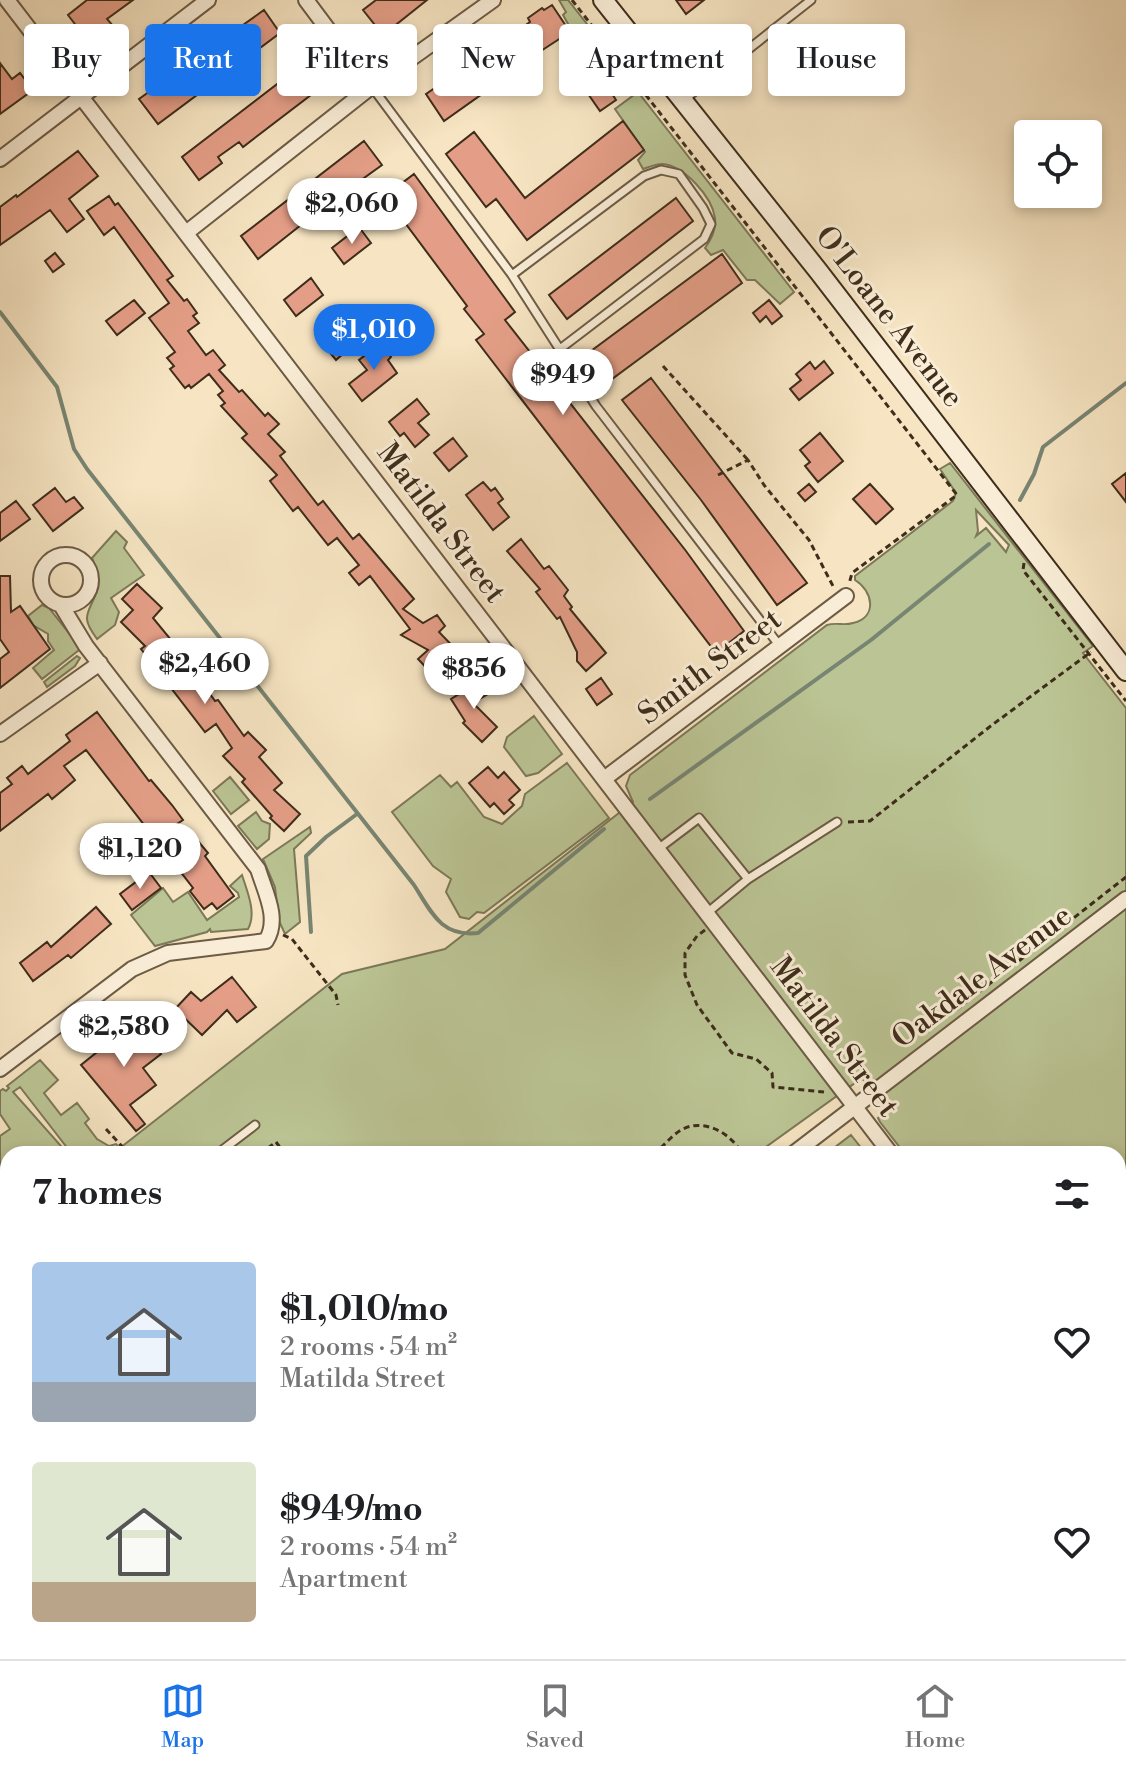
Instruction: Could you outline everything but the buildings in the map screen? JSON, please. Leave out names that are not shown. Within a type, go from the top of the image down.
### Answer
[{"type":"main road","name":"O'Loane Avenue","points":[[603,0],[1028,543],[1097,648],[1126,671]]},
{"type":"street","name":"Matilda Street","points":[[7,0],[26,24]]},
{"type":"street","points":[[129,60],[208,0]]},
{"type":"street","points":[[306,0],[324,24]]},
{"type":"street","points":[[417,54],[493,0]]},
{"type":"street","name":"Matilda Street","points":[[81,96],[885,1146]]},
{"type":"street","points":[[0,159],[81,96]]},
{"type":"street","points":[[186,233],[360,96]]},
{"type":"street","name":"Smith Street","points":[[604,779],[846,596]]},
{"type":"street","points":[[0,1069],[132,969],[168,953],[266,941],[272,931],[271,908],[258,869],[100,663],[61,605]]},
{"type":"street","points":[[0,734],[100,663]]},
{"type":"street","name":"Oakdale Avenue","points":[[803,1146],[1126,899]]},
{"type":"street","points":[[0,1447],[0,1462]]},
{"type":"lane","points":[[683,101],[811,0]]},
{"type":"lane","points":[[378,96],[512,275],[596,406],[780,647]]},
{"type":"lane","points":[[512,275],[644,176],[661,170],[679,174],[703,208],[711,224],[704,239],[560,349]]},
{"type":"lane","points":[[658,849],[699,818],[748,879]]},
{"type":"lane","points":[[710,918],[748,879],[837,822]]},
{"type":"lane","points":[[227,1146],[255,1125]]},
{"type":"path","points":[[572,0],[957,495],[852,573],[846,596],[833,587],[809,540],[764,485],[748,460],[663,366]]},
{"type":"path","points":[[718,475],[748,460]]},
{"type":"path","points":[[1028,543],[1023,570],[1097,648],[1126,701]]},
{"type":"path","points":[[837,822],[870,821],[1097,648]]},
{"type":"path","points":[[710,918],[685,953],[685,975],[697,1005],[732,1053],[756,1059],[772,1073],[773,1087],[822,1093],[838,1084]]},
{"type":"path","points":[[272,931],[292,939],[336,995],[338,1005]]},
{"type":"path","points":[[662,1146],[679,1131],[694,1126],[723,1132],[737,1146]]},
{"type":"path","points":[[106,1129],[122,1146]]},
{"type":"green space","points":[[559,0],[568,0],[587,24],[568,24],[563,15],[566,12]]},
{"type":"green space","points":[[633,96],[641,96],[794,292],[780,304],[755,280],[747,280],[723,250],[711,255],[705,248],[715,226],[709,201],[696,184],[679,170],[660,164],[643,169],[638,160],[645,152],[615,109]]},
{"type":"green space","points":[[950,463],[1093,646],[1083,653],[1126,708],[1126,1146],[899,1146],[878,1118],[886,1111],[862,1078],[767,1146],[123,1146],[342,974],[445,949],[633,802],[626,786],[630,775],[827,625],[861,620],[870,603],[855,576],[953,501],[956,493],[940,469]],"holes":[[[976,510],[1009,545],[1006,552],[986,528],[976,536]]]},
{"type":"green space","points":[[116,531],[127,542],[124,548],[144,575],[111,598],[119,612],[115,625],[97,639],[87,619],[98,583],[92,558]]},
{"type":"green space","points":[[42,605],[49,608],[79,650],[42,679],[33,668],[54,650],[48,641],[48,634],[33,625],[28,616]]},
{"type":"green space","points":[[77,656],[80,658],[75,666],[47,687],[44,682]]},
{"type":"green space","points":[[534,716],[562,754],[538,773],[526,776],[504,747],[507,737]]},
{"type":"green space","points":[[567,763],[609,818],[484,913],[477,912],[469,919],[460,917],[446,892],[451,879],[433,866],[392,812],[440,775],[451,787],[457,782],[484,817],[502,824],[522,806],[525,794]]},
{"type":"green space","points":[[230,777],[249,800],[231,814],[213,791]]},
{"type":"green space","points":[[256,812],[262,821],[270,824],[269,839],[257,849],[238,826]]},
{"type":"green space","points":[[310,827],[311,833],[294,849],[300,922],[285,934],[279,921],[275,887],[263,859]]},
{"type":"green space","points":[[242,875],[252,916],[248,929],[211,932],[210,929],[155,946],[131,915],[163,888],[173,902],[188,892],[207,920],[239,897],[230,886]]},
{"type":"green space","points":[[40,1060],[58,1080],[44,1093],[61,1115],[77,1103],[89,1119],[85,1123],[97,1139],[109,1146],[66,1146],[20,1087],[13,1092],[61,1146],[0,1146],[0,1136],[10,1129],[0,1114],[0,1091],[6,1091],[7,1086]]},
{"type":"green space","points":[[851,1135],[860,1146],[837,1146]]},
{"type":"waterway","points":[[0,312],[57,387],[74,449],[87,469],[446,927],[478,933],[604,829]]},
{"type":"waterway","points":[[1020,500],[1034,474],[1043,447],[1126,383]]},
{"type":"waterway","points":[[650,799],[871,640],[989,544]]},
{"type":"waterway","points":[[311,932],[306,856],[357,814]]}]
